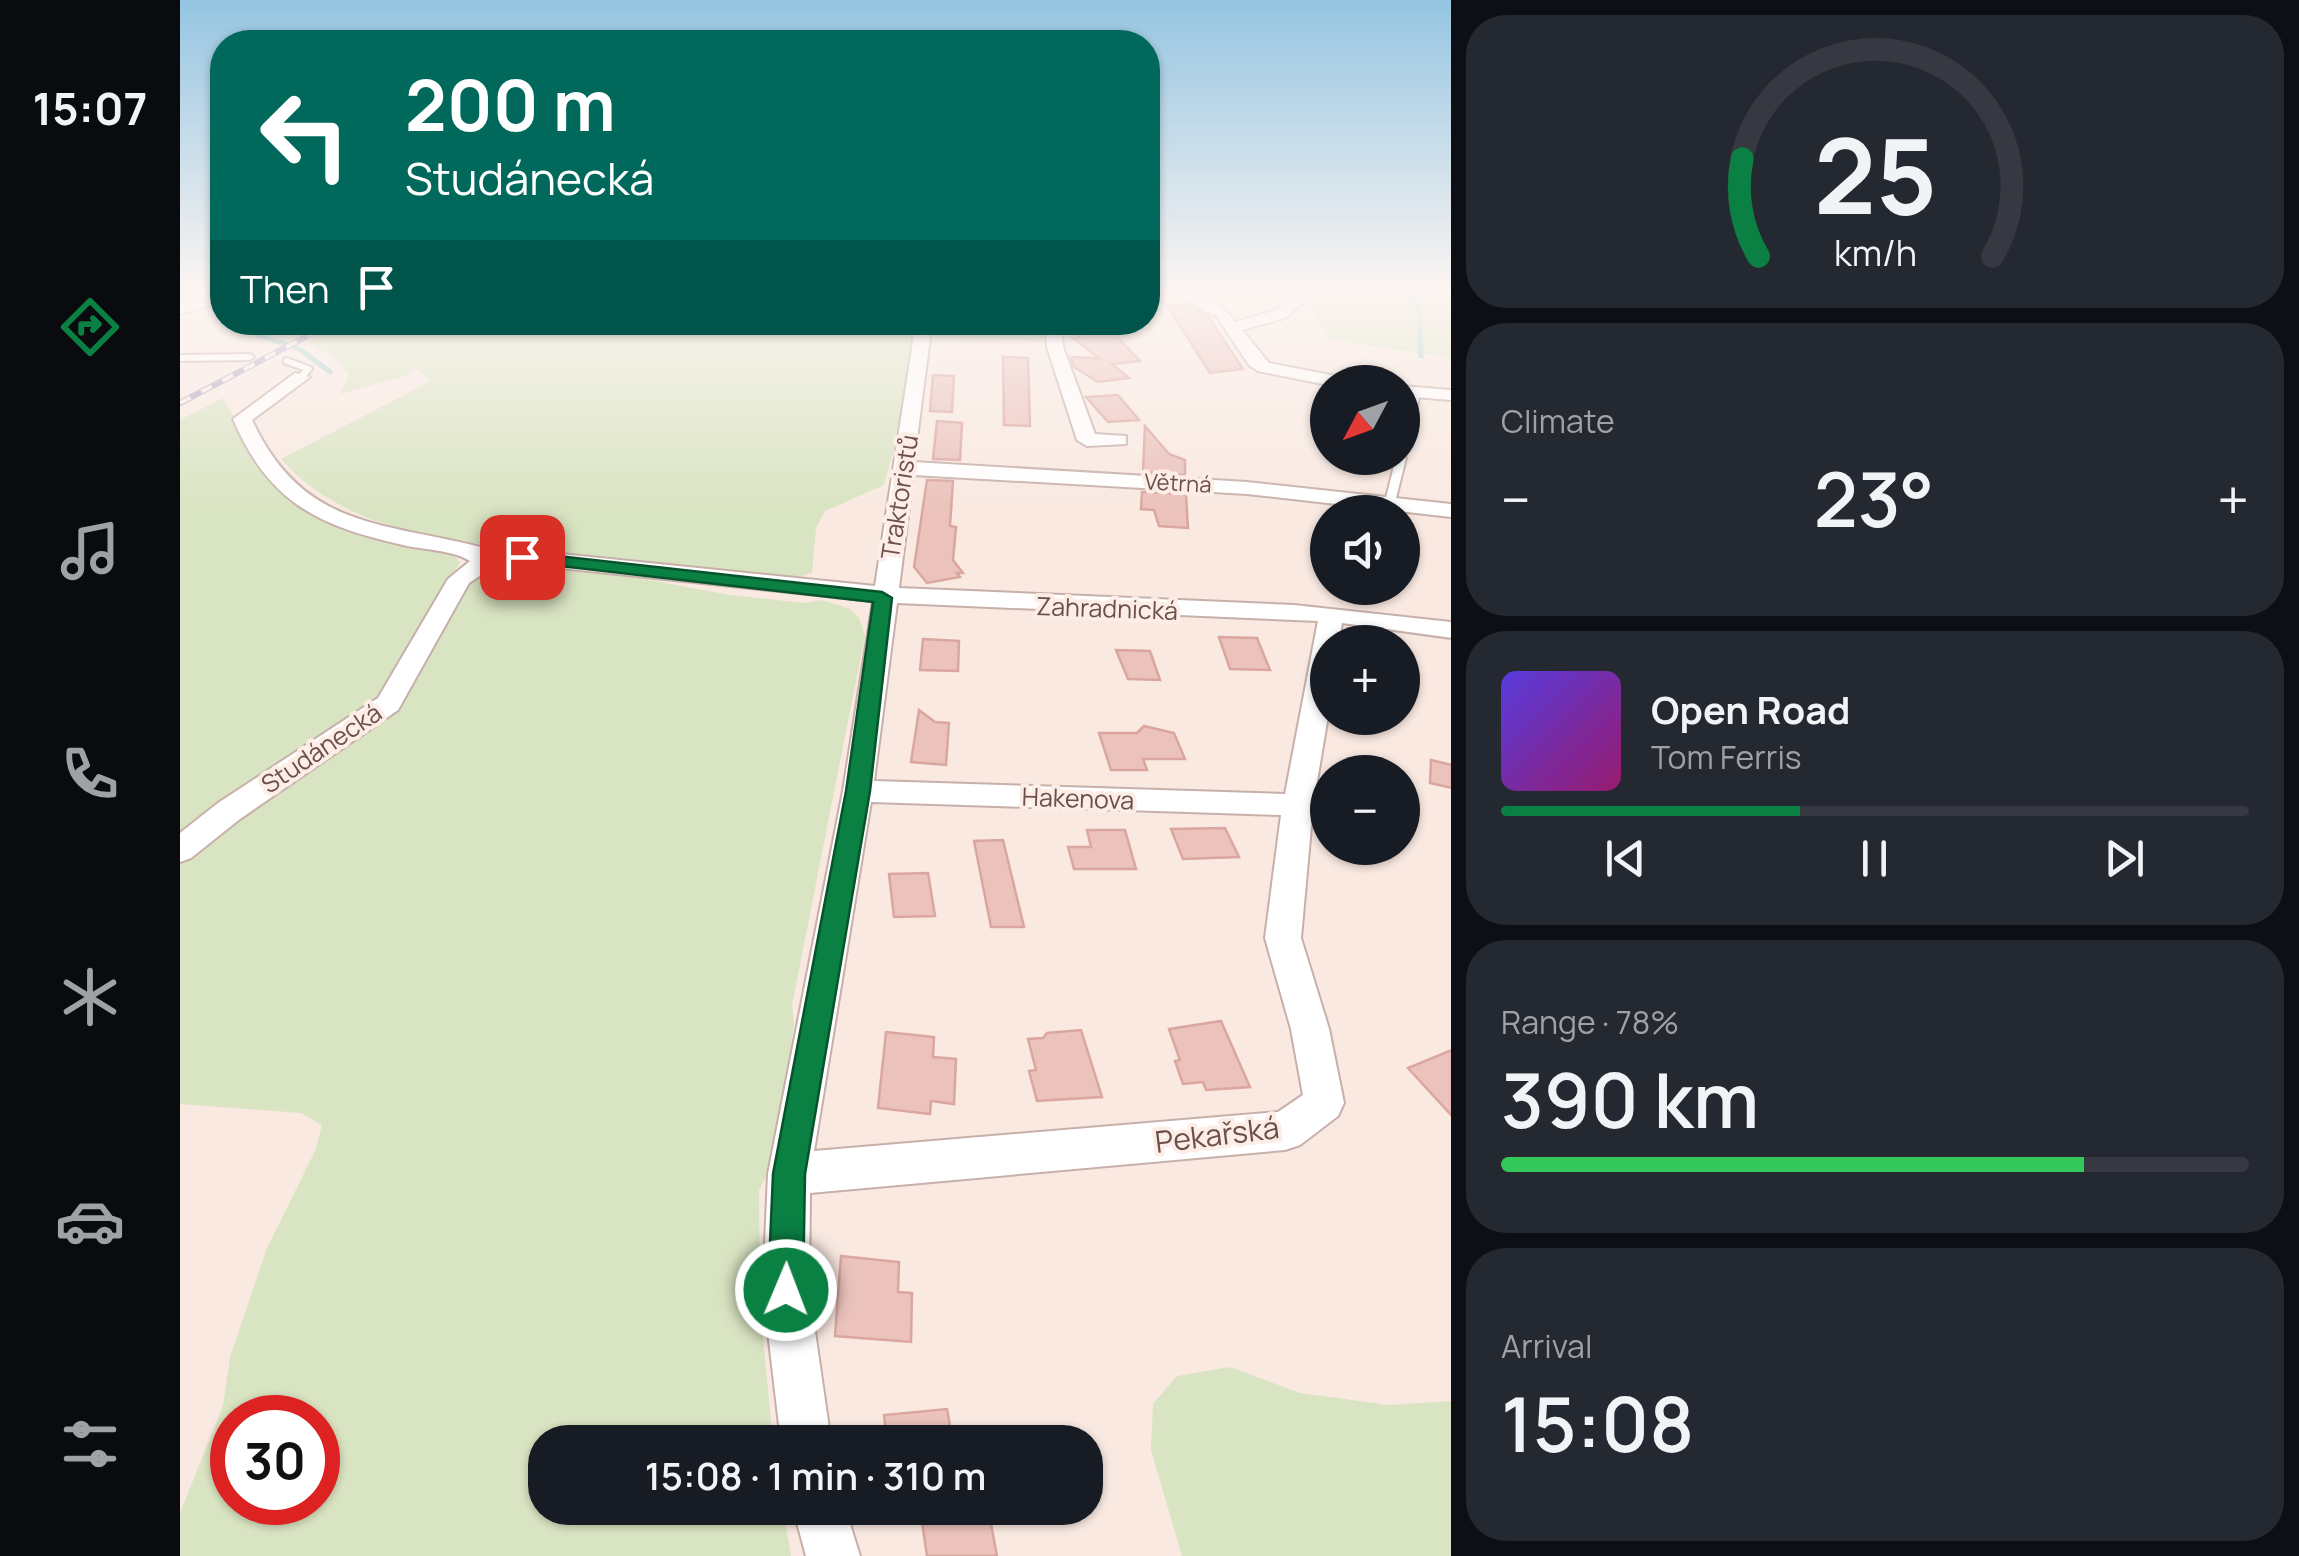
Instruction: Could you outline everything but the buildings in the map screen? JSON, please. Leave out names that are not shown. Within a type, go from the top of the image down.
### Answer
[{"type":"street","name":"Traktoristů","points":[[804,1425],[786,1290],[789,1174],[858,791],[882,598],[918,364]]},
{"type":"street","points":[[1061,364],[1087,440],[1119,440]]},
{"type":"street","points":[[1258,364],[1310,376]]},
{"type":"street","points":[[294,369],[242,419],[250,444],[268,474],[308,507],[363,530],[473,552],[485,562],[522,557],[882,598]]},
{"type":"street","points":[[1420,393],[1451,396]]},
{"type":"street","name":"Větrná","points":[[904,468],[1218,484],[1323,495]]},
{"type":"street","name":"Větrná","points":[[1420,506],[1451,511]]},
{"type":"street","name":"Studánecká","points":[[180,850],[229,811],[388,704],[460,580],[485,562]]},
{"type":"street","name":"Zahradnická","points":[[882,598],[1331,616],[1451,630]]},
{"type":"street","name":"Pekařská","points":[[789,1174],[1285,1131],[1324,1103],[1310,1029],[1283,938],[1298,804],[1331,616]]},
{"type":"street","name":"Hakenova","points":[[858,791],[1298,804]]},
{"type":"street","points":[[824,1525],[833,1556]]},
{"type":"green space","points":[[341,364],[909,364],[897,438],[884,485],[825,511],[816,528],[812,572],[787,583],[555,553],[549,543],[445,540],[393,527],[343,507],[299,477],[281,459],[431,381],[414,368],[408,375],[340,394],[349,375]]},
{"type":"green space","points":[[223,398],[238,424],[310,511],[449,550],[460,562],[395,675],[367,708],[180,837],[180,420]]},
{"type":"green space","points":[[510,562],[622,575],[730,595],[804,603],[822,600],[850,609],[859,618],[865,635],[792,1005],[794,1025],[775,1159],[759,1190],[760,1306],[771,1425],[528,1425],[528,1525],[786,1525],[791,1556],[180,1556],[180,1513],[210,1438],[210,1525],[340,1525],[340,1395],[225,1395],[230,1357],[267,1248],[316,1149],[322,1125],[301,1113],[180,1104],[180,863],[281,782],[382,714],[409,690],[469,580]]},
{"type":"green space","points":[[1230,1367],[1300,1393],[1389,1405],[1451,1401],[1451,1556],[1182,1556],[1151,1450],[1153,1404],[1177,1376]]},
{"type":"waterway","points":[[319,364],[330,372]]},
{"type":"railway","points":[[180,403],[255,364]]},
{"type":"route","points":[[522,557],[882,598],[858,791],[789,1174],[786,1290]]}]
